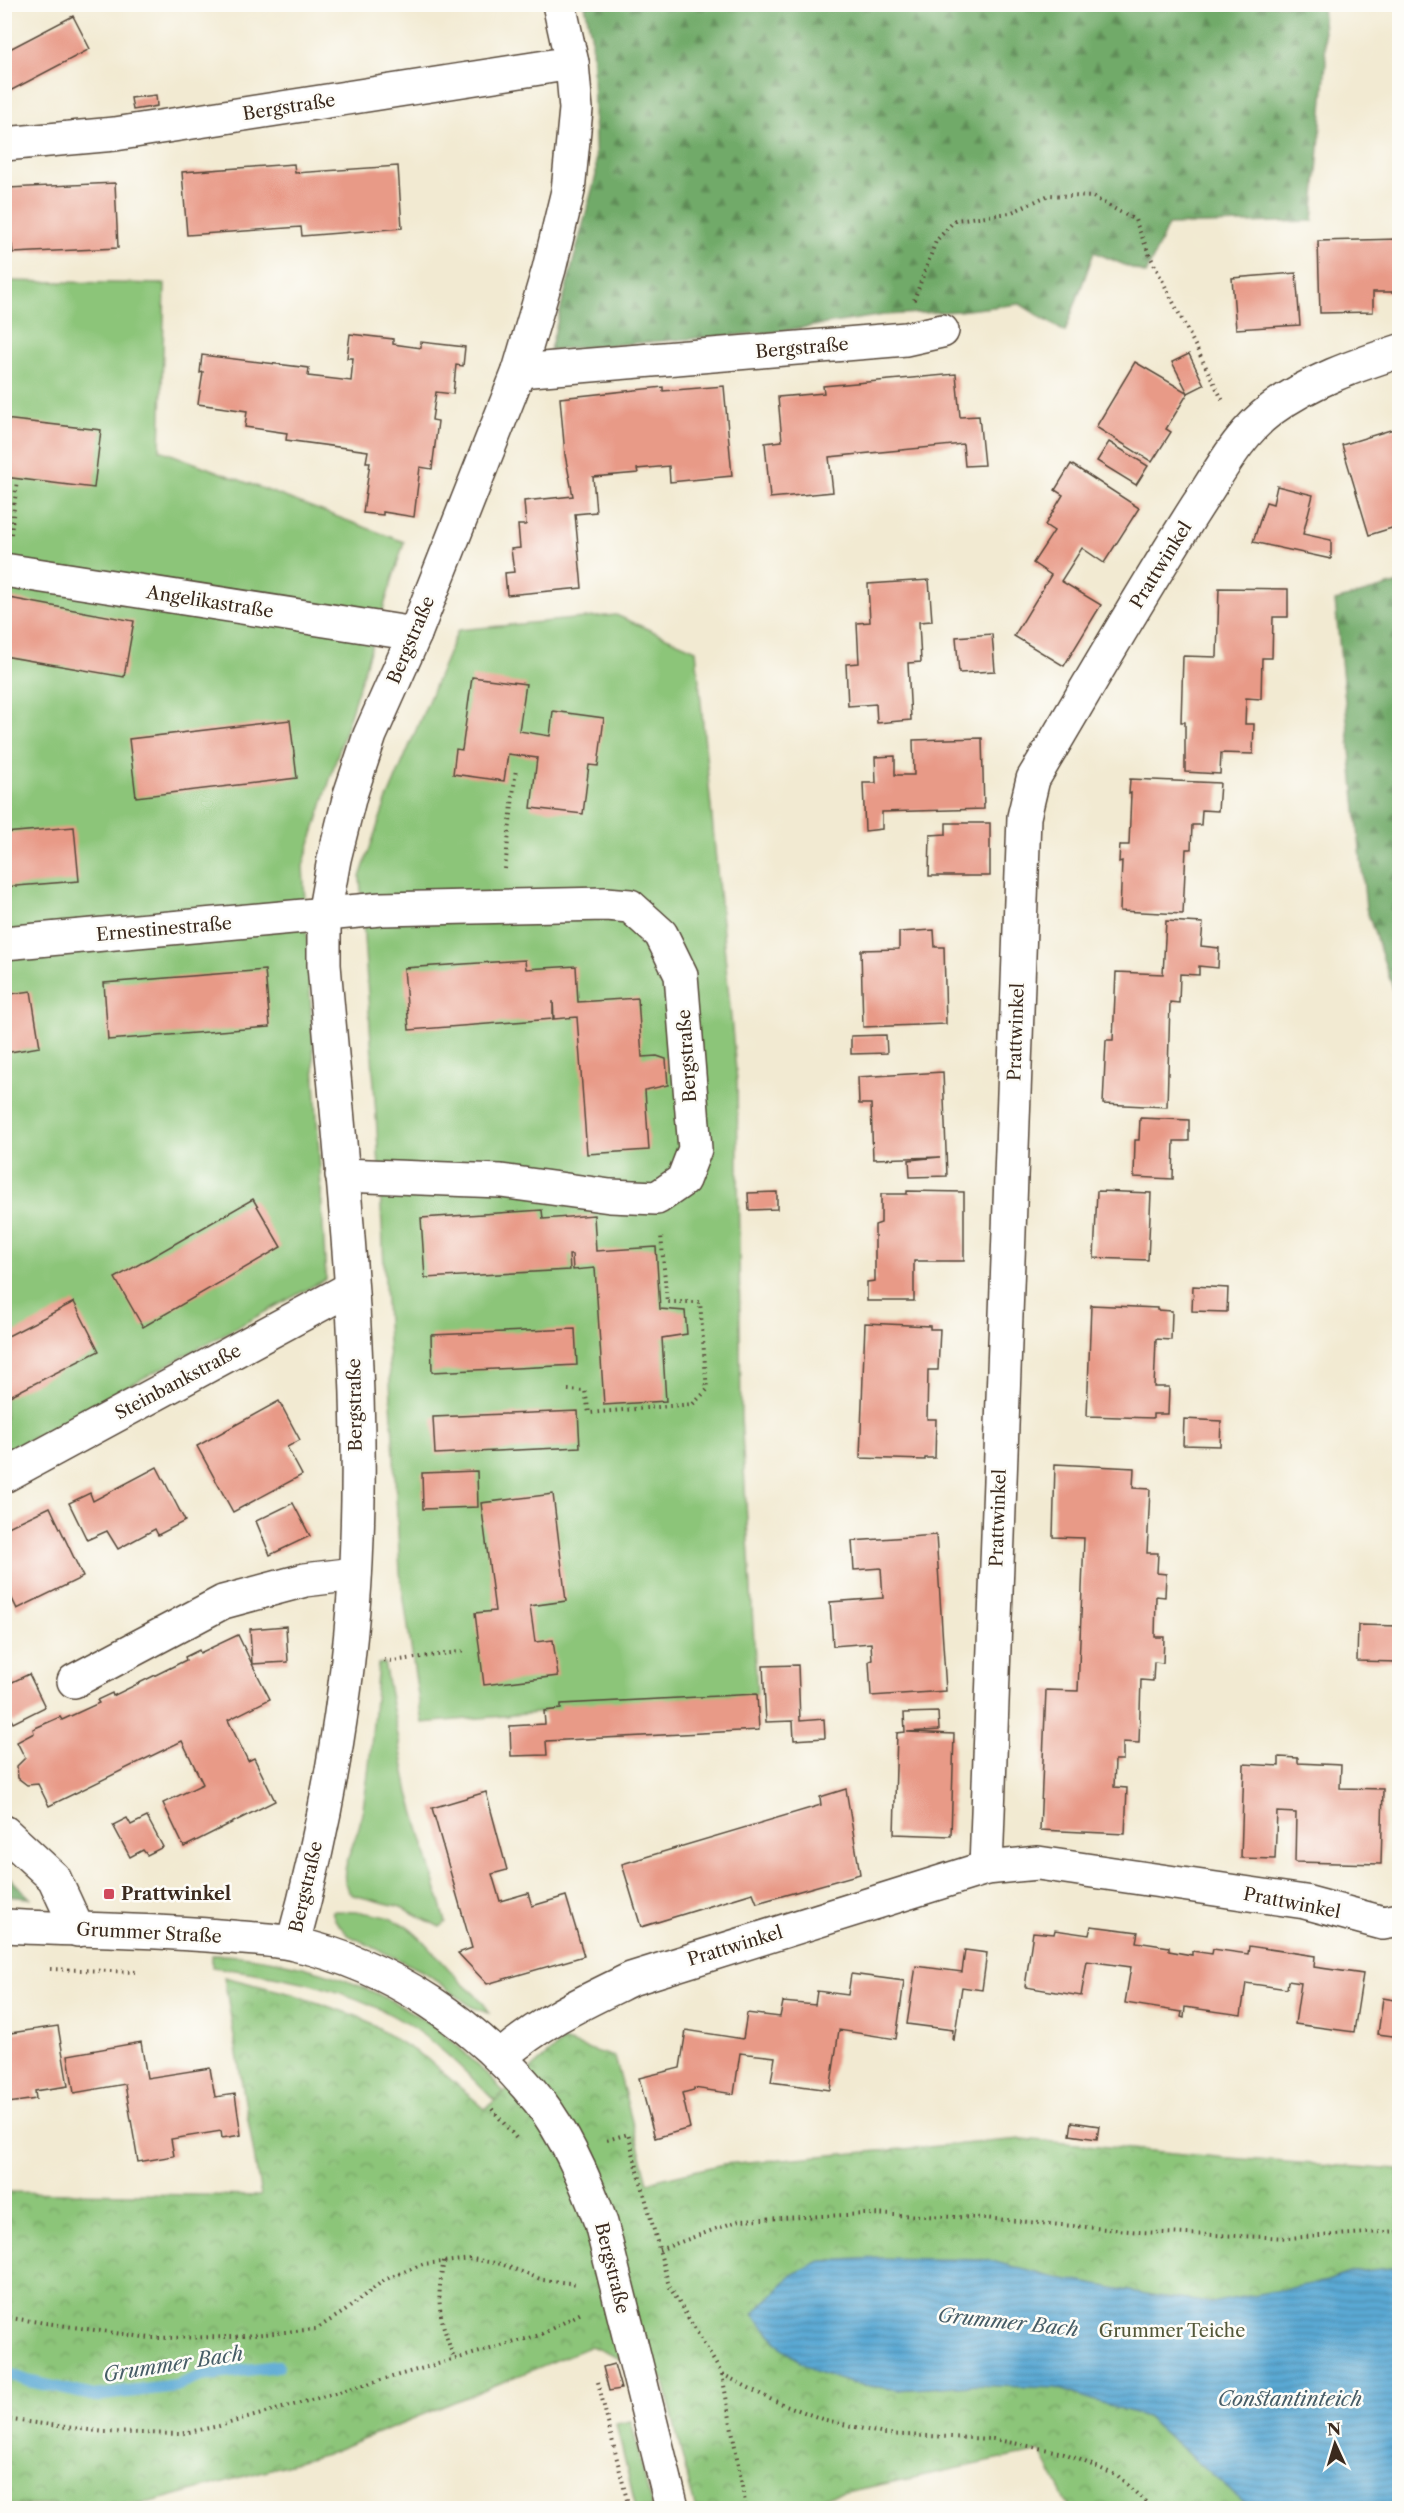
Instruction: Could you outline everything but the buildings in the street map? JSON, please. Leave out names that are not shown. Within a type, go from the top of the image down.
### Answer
[{"type":"street","name":"Bergstraße","points":[[559,4],[572,63],[576,110],[568,191],[549,269],[519,371],[415,634],[370,735],[350,795],[334,859],[324,915],[324,965],[351,1288],[356,1399],[357,1538],[348,1656],[334,1752],[305,1899],[293,1943],[352,1960],[437,2004],[501,2057],[541,2104],[587,2185],[601,2223],[672,2508]]},
{"type":"street","name":"Bergstraße","points":[[4,144],[115,134],[572,63]]},
{"type":"street","name":"Bergstraße","points":[[519,371],[906,339],[942,331]]},
{"type":"street","name":"Prattwinkel","points":[[986,1868],[1023,817],[1033,779],[1165,556],[1241,439],[1270,410],[1308,386],[1348,368],[1400,351]]},
{"type":"street","name":"Angelikastraße","points":[[6,570],[415,634]]},
{"type":"street","name":"Bergstraße","points":[[324,915],[381,909],[606,904],[630,906],[661,934],[681,975],[695,1149],[683,1180],[657,1198]]},
{"type":"street","name":"Ernestinestraße","points":[[4,943],[324,915]]},
{"type":"street","points":[[342,1175],[501,1181],[610,1196],[657,1198]]},
{"type":"street","name":"Steinbankstraße","points":[[4,1476],[351,1288]]},
{"type":"street","points":[[74,1682],[223,1602],[305,1580],[355,1574]]},
{"type":"street","points":[[4,1832],[54,1878],[78,1930]]},
{"type":"street","name":"Prattwinkel","points":[[501,2057],[527,2034],[631,1979],[986,1868],[1038,1863],[1305,1902],[1394,1929]]},
{"type":"street","name":"Grummer Straße","points":[[4,1926],[198,1934],[293,1943]]},
{"type":"path","points":[[906,339],[915,291],[936,241],[955,220],[1010,213],[1049,195],[1093,197],[1135,220],[1150,256],[1241,439]]},
{"type":"path","points":[[6,570],[17,481]]},
{"type":"path","points":[[502,906],[516,768]]},
{"type":"path","points":[[568,1390],[585,1391],[589,1413],[693,1404],[707,1390],[700,1302],[667,1302],[657,1198]]},
{"type":"path","points":[[348,1656],[393,1660],[466,1651]]},
{"type":"path","points":[[40,1968],[142,1972]]},
{"type":"path","points":[[490,2107],[522,2148]]},
{"type":"path","points":[[569,2151],[628,2134],[669,2286],[722,2374],[746,2508]]},
{"type":"path","points":[[659,2250],[740,2220],[866,2214],[984,2218],[1140,2232],[1288,2238],[1400,2231]]},
{"type":"path","points":[[4,2317],[150,2338],[233,2337],[316,2329],[345,2311],[384,2280],[423,2264],[472,2259],[501,2264],[543,2280],[576,2285],[573,2274]]},
{"type":"path","points":[[444,2261],[438,2292],[441,2324],[454,2359]]},
{"type":"path","points":[[4,2419],[105,2432],[179,2434],[219,2426],[540,2335],[583,2312],[584,2319]]},
{"type":"path","points":[[596,2371],[629,2508]]},
{"type":"path","points":[[722,2374],[770,2399],[822,2419],[884,2433],[993,2439],[1064,2453],[1118,2476],[1152,2508]]},
{"type":"green space","points":[[585,5],[1322,5],[1326,62],[1313,221],[1168,225],[1146,274],[1094,252],[1065,332],[1020,304],[958,311],[884,315],[775,332],[550,350],[596,175],[592,40]]},
{"type":"green space","points":[[5,281],[165,284],[160,450],[404,542],[303,866],[326,1279],[5,1453]]},
{"type":"green space","points":[[1400,583],[1399,1006],[1366,908],[1335,601]]},
{"type":"green space","points":[[616,615],[696,650],[737,1081],[741,1417],[757,1694],[422,1723],[400,1572],[377,1130],[360,877],[385,804],[458,630]]},
{"type":"green space","points":[[384,1663],[409,1793],[446,1922],[440,1927],[401,1907],[353,1895],[347,1888],[345,1880],[347,1861],[358,1831],[364,1803],[378,1664]]},
{"type":"green space","points":[[5,1873],[30,1898],[5,1896]]},
{"type":"green space","points":[[332,1911],[377,1915],[406,1926],[480,1999],[489,2013],[472,2007],[426,1973],[348,1935],[335,1920]]},
{"type":"green space","points":[[212,1955],[240,1956],[295,1965],[323,1972],[375,1993],[436,2028],[509,2097],[498,2104],[427,2038],[369,2004],[318,1986],[212,1967]]},
{"type":"green space","name":"Grummer Teiche","points":[[224,1977],[292,1994],[359,2017],[426,2058],[485,2109],[563,2041],[615,2057],[648,2182],[723,2164],[1022,2139],[1228,2158],[1399,2170],[1399,2508],[1070,2508],[1040,2451],[770,2508],[695,2508],[663,2378],[591,2346],[326,2454],[150,2502],[106,2506],[5,2505],[5,2192],[261,2196]]},
{"type":"green space","points":[[631,2421],[652,2508],[636,2508],[616,2424]]},
{"type":"water","name":"Constantinteich","points":[[880,2258],[988,2260],[1048,2276],[1157,2296],[1211,2303],[1327,2281],[1353,2272],[1399,2267],[1399,2508],[1250,2508],[1146,2417],[1056,2388],[971,2385],[899,2390],[850,2383],[815,2371],[783,2349],[753,2314],[793,2274],[821,2261]]},
{"type":"waterway","name":"Grummer Bach","points":[[4,2372],[28,2381],[95,2396],[176,2386],[202,2376],[278,2366]]},
{"type":"place","name":"Prattwinkel","points":[[109,1894]]}]
